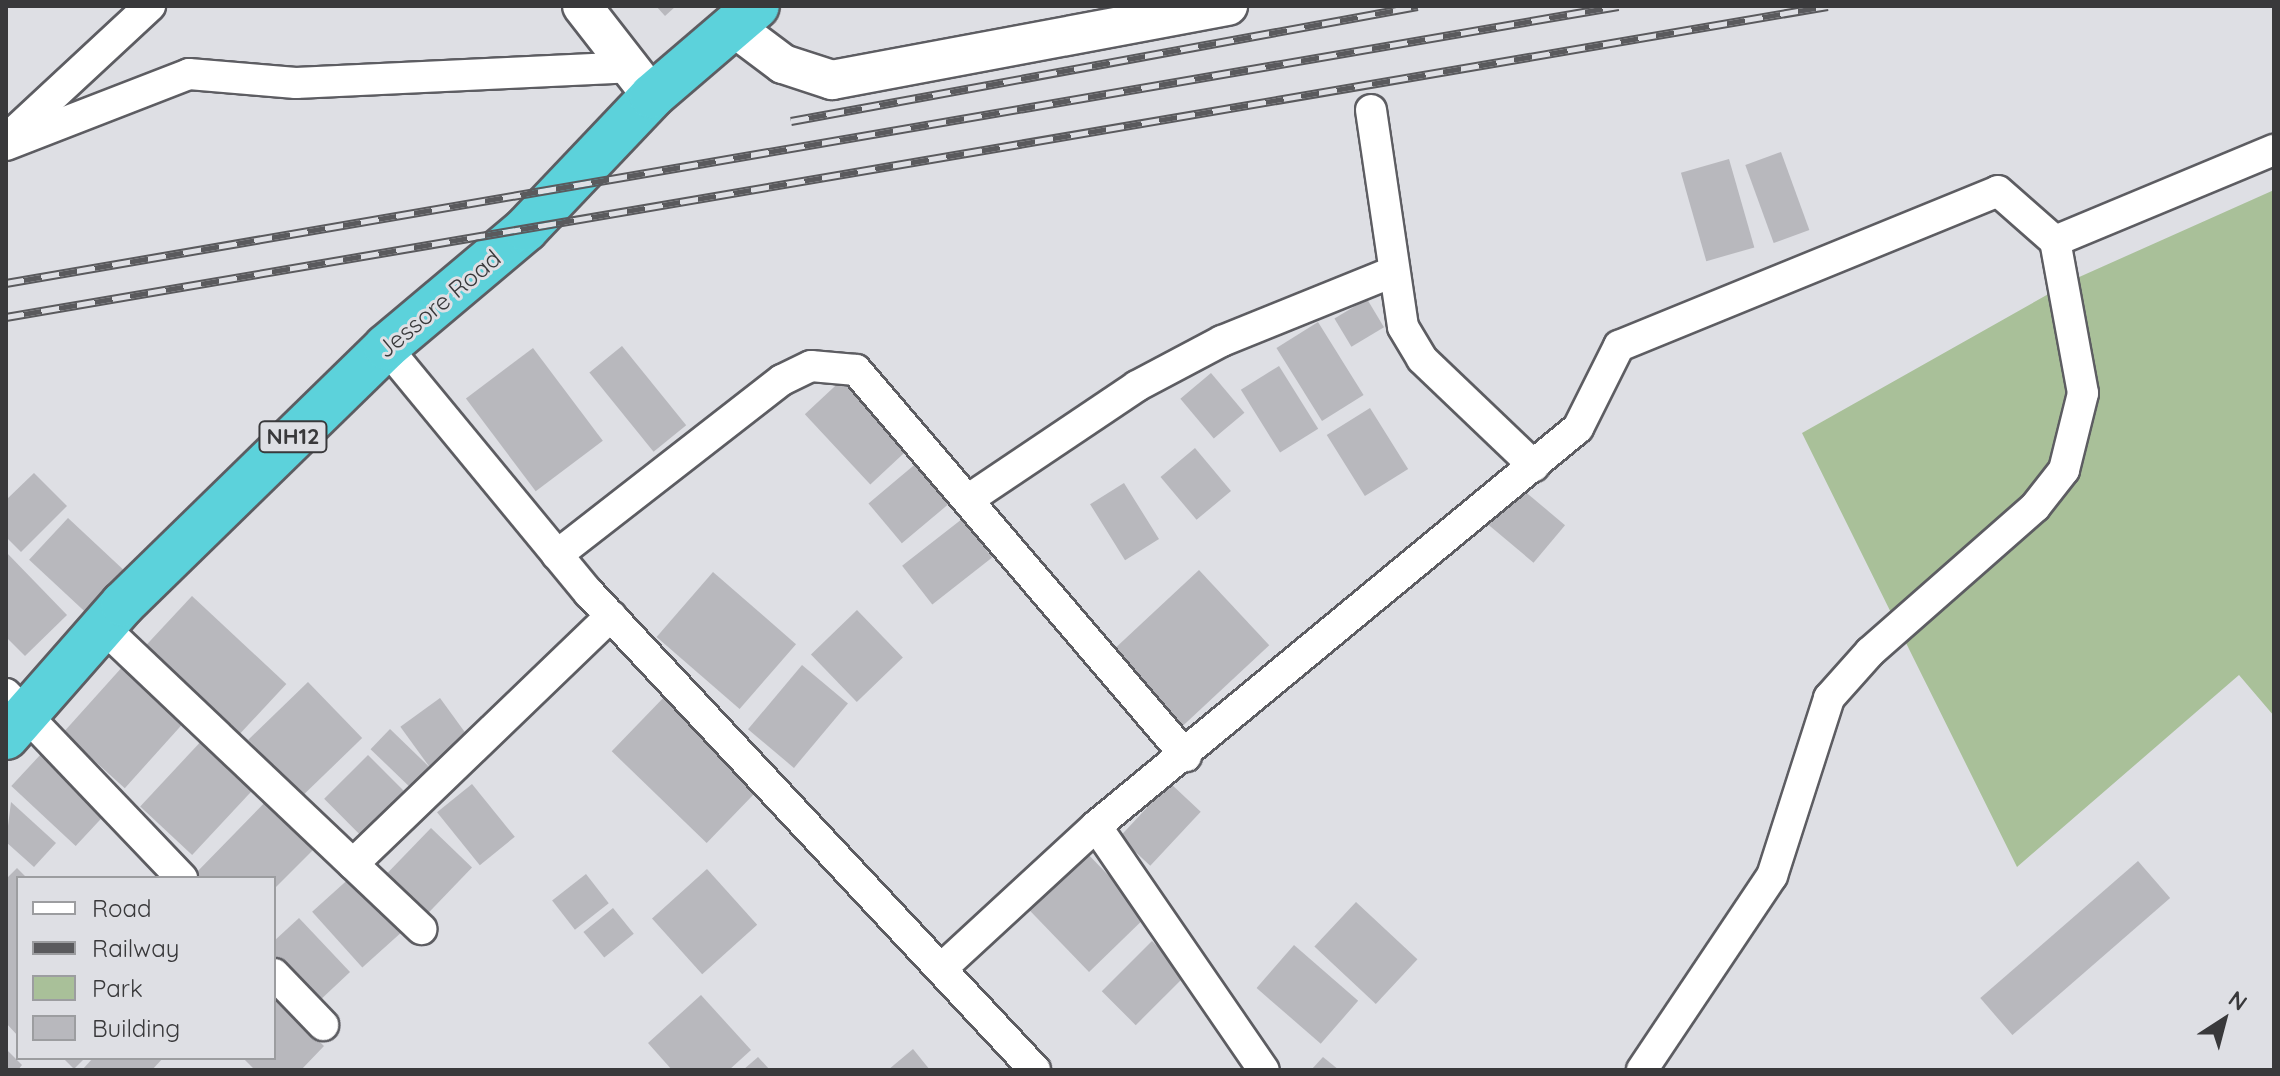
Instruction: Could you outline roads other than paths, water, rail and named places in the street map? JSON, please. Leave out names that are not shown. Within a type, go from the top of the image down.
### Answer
[{"type":"highway","name":"Jessore Road","points":[[113,616],[386,347],[526,229],[641,82],[744,15]]},
{"type":"highway","name":"NH12","points":[[13,715],[113,616]]},
{"type":"street","points":[[6,142],[150,6]]},
{"type":"street","points":[[582,6],[641,82]]},
{"type":"street","points":[[744,15],[783,64],[832,80],[1228,6]]},
{"type":"street","points":[[6,142],[189,74],[296,83],[641,82]]},
{"type":"street","points":[[1371,110],[1403,327],[1422,359],[1534,466]]},
{"type":"street","points":[[2055,241],[2274,150]]},
{"type":"street","points":[[941,969],[1096,826],[1186,756],[1578,428],[1619,346],[1644,332],[1998,191],[2055,241],[2083,393],[2064,470],[2035,507],[1870,652],[1829,698],[1772,876],[1642,1070]]},
{"type":"street","points":[[969,499],[1149,380],[1222,341],[1393,272]]},
{"type":"street","points":[[386,347],[611,616],[1035,1070]]},
{"type":"street","points":[[557,555],[811,366],[856,370],[1186,756]]},
{"type":"street","points":[[113,616],[353,864],[421,929]]},
{"type":"street","points":[[353,864],[611,616]]},
{"type":"street","points":[[13,715],[180,876]]},
{"type":"street","points":[[1096,826],[1264,1070]]},
{"type":"street","points":[[276,976],[323,1025]]},
{"type":"railway","points":[[791,121],[1418,6]]},
{"type":"railway","points":[[6,283],[1618,6]]},
{"type":"railway","points":[[6,317],[1828,6]]}]
